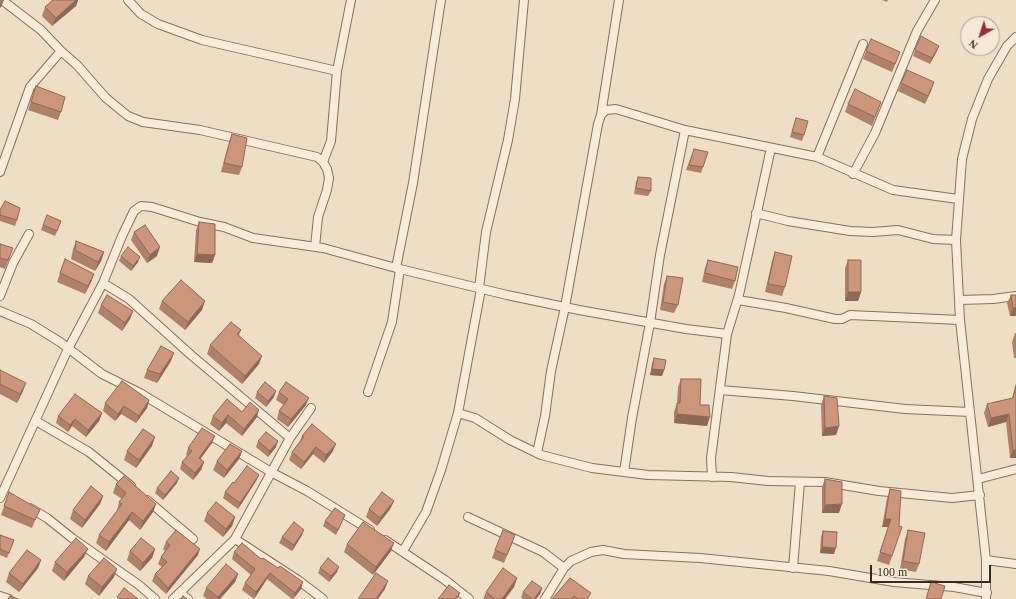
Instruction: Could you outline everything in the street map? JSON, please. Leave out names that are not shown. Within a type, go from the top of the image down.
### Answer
[{"type":"street","points":[[2,0],[41,30],[77,65],[106,98],[128,116],[143,122],[200,130],[317,157],[328,169],[329,178],[318,217],[316,247]]},
{"type":"street","points":[[128,0],[142,14],[158,24],[177,31],[232,48],[337,71]]},
{"type":"street","points":[[323,162],[331,141],[337,71],[351,0]]},
{"type":"street","points":[[368,392],[392,322],[398,269],[413,183],[430,60],[441,0]]},
{"type":"street","points":[[403,551],[426,512],[458,412],[480,289],[486,232],[515,98],[524,0]]},
{"type":"street","points":[[537,453],[545,416],[550,371],[565,307],[598,124],[601,115],[619,0]]},
{"type":"street","points":[[853,174],[875,133],[917,31],[935,0]]},
{"type":"street","points":[[545,599],[564,568],[571,561],[603,550],[624,554],[700,558],[794,568],[894,582],[954,587],[986,596],[986,560],[980,495],[960,320],[956,240],[958,199],[962,159],[972,119],[988,79],[1007,46],[1016,37]]},
{"type":"street","points":[[817,157],[863,44]]},
{"type":"street","points":[[0,172],[30,87],[61,51]]},
{"type":"street","points":[[601,115],[606,110],[616,109],[685,130],[817,157],[853,174],[893,190],[958,199]]},
{"type":"street","points":[[624,472],[632,418],[650,323],[660,255],[685,130]]},
{"type":"street","points":[[712,477],[711,458],[727,334],[738,300],[771,148]]},
{"type":"street","points":[[4,495],[68,350],[103,283],[122,236],[134,211],[141,206],[152,207],[200,222],[224,227],[253,238],[316,247],[480,289],[650,323],[727,334]]},
{"type":"street","points":[[756,213],[788,221],[850,231],[873,232],[898,230],[932,239],[956,240]]},
{"type":"street","points":[[0,296],[12,263],[29,234]]},
{"type":"street","points":[[103,283],[129,299],[191,355],[290,438]]},
{"type":"street","points":[[959,300],[993,299],[1016,296]]},
{"type":"street","points":[[738,300],[835,319],[842,319],[850,315],[960,320]]},
{"type":"street","points":[[0,311],[31,324],[60,342],[68,350],[102,374],[140,393],[271,472],[307,490],[403,551],[445,580],[469,599]]},
{"type":"street","points":[[720,390],[793,396],[905,409],[970,412]]},
{"type":"street","points":[[173,599],[235,539],[290,438],[311,408]]},
{"type":"street","points":[[458,412],[474,418],[510,440],[537,453],[586,466],[648,475],[825,482],[879,491],[952,498],[980,495]]},
{"type":"street","points":[[36,421],[89,452],[193,539]]},
{"type":"street","points":[[978,479],[1016,469]]},
{"type":"street","points":[[794,568],[800,482]]},
{"type":"street","points":[[22,503],[47,518],[72,538],[139,585],[155,599]]},
{"type":"street","points":[[468,517],[543,552],[564,568]]},
{"type":"street","points":[[235,539],[298,580],[323,599]]},
{"type":"street","points":[[986,560],[1016,564]]},
{"type":"street","points":[[180,593],[188,599]]},
{"type":"street","points":[[0,596],[9,599]]},
{"type":"building","points":[[53,0],[76,0],[56,18],[45,7]]},
{"type":"building","points":[[921,36],[939,46],[932,58],[915,50]]},
{"type":"building","points":[[871,39],[900,52],[895,64],[866,51]]},
{"type":"building","points":[[907,70],[934,82],[928,96],[901,83]]},
{"type":"building","points":[[36,86],[65,97],[61,112],[31,102]]},
{"type":"building","points":[[855,89],[881,102],[875,117],[848,104]]},
{"type":"building","points":[[796,118],[808,121],[804,135],[792,132]]},
{"type":"building","points":[[232,134],[247,138],[242,167],[224,163]]},
{"type":"building","points":[[694,149],[708,152],[703,167],[689,165]]},
{"type":"building","points":[[638,177],[651,178],[651,191],[636,188]]},
{"type":"building","points":[[5,201],[20,208],[17,220],[0,215],[0,210]]},
{"type":"building","points":[[47,215],[61,221],[57,231],[43,225]]},
{"type":"building","points":[[199,222],[215,224],[215,255],[197,254]]},
{"type":"building","points":[[145,225],[160,247],[150,255],[134,232]]},
{"type":"building","points":[[76,241],[104,252],[98,262],[75,250]]},
{"type":"building","points":[[0,244],[13,248],[8,260],[0,258]]},
{"type":"building","points":[[128,247],[140,257],[133,266],[121,256]]},
{"type":"building","points":[[775,252],[792,256],[785,287],[768,284]]},
{"type":"building","points":[[65,259],[94,274],[88,286],[60,273]]},
{"type":"building","points":[[708,260],[738,267],[735,281],[705,273]]},
{"type":"building","points":[[848,260],[861,260],[861,292],[848,292]]},
{"type":"building","points":[[667,276],[683,278],[678,305],[663,302]]},
{"type":"building","points":[[181,280],[205,301],[188,322],[162,301]]},
{"type":"building","points":[[107,295],[133,311],[125,323],[101,305]]},
{"type":"building","points":[[1011,295],[1016,295],[1016,308],[1013,308]]},
{"type":"building","points":[[231,322],[241,330],[237,334],[262,356],[245,376],[210,345]]},
{"type":"building","points":[[161,346],[174,353],[160,374],[147,370]]},
{"type":"building","points":[[654,358],[666,360],[664,370],[652,369]]},
{"type":"building","points":[[0,370],[26,383],[20,394],[0,384]]},
{"type":"building","points":[[681,379],[701,379],[700,405],[709,405],[710,417],[677,414],[677,403],[680,403]]},
{"type":"building","points":[[122,381],[149,400],[139,416],[124,406],[118,414],[105,403]]},
{"type":"building","points":[[265,382],[276,391],[268,401],[257,392]]},
{"type":"building","points":[[286,382],[309,398],[291,419],[279,411],[288,399],[279,392]]},
{"type":"building","points":[[1016,386],[1016,450],[1013,450],[1009,414],[991,418],[987,404],[1013,398]]},
{"type":"building","points":[[75,394],[102,413],[88,430],[75,419],[70,425],[58,416]]},
{"type":"building","points":[[824,396],[837,398],[839,426],[825,428]]},
{"type":"building","points":[[227,399],[242,412],[250,402],[259,410],[244,429],[228,415],[222,423],[213,416]]},
{"type":"building","points":[[312,424],[336,444],[326,455],[316,447],[304,462],[292,452]]},
{"type":"building","points":[[202,428],[215,436],[199,458],[204,462],[195,473],[182,462],[192,451],[188,448]]},
{"type":"building","points":[[143,429],[155,437],[139,460],[127,451]]},
{"type":"building","points":[[266,432],[278,441],[270,451],[258,441]]},
{"type":"building","points":[[230,444],[242,451],[227,470],[217,461]]},
{"type":"building","points":[[247,466],[259,475],[240,503],[225,492]]},
{"type":"building","points":[[171,471],[179,478],[165,495],[157,488]]},
{"type":"building","points":[[124,476],[156,504],[143,521],[132,512],[109,542],[99,535],[122,504],[119,502],[126,493],[116,484]]},
{"type":"building","points":[[825,479],[842,482],[842,504],[825,505]]},
{"type":"building","points":[[91,486],[103,496],[85,520],[73,510]]},
{"type":"building","points":[[890,489],[901,491],[899,526],[902,527],[892,556],[880,552],[891,519],[885,519]]},
{"type":"building","points":[[9,492],[40,510],[35,520],[4,506]]},
{"type":"building","points":[[382,492],[394,501],[380,518],[369,509]]},
{"type":"building","points":[[216,502],[235,517],[226,529],[207,513]]},
{"type":"building","points":[[335,508],[345,515],[338,530],[325,521]]},
{"type":"building","points":[[294,522],[304,530],[294,545],[282,537]]},
{"type":"building","points":[[363,522],[394,543],[376,567],[347,544]]},
{"type":"building","points":[[176,530],[200,549],[168,588],[155,574],[167,562],[161,557],[170,545],[166,542]]},
{"type":"building","points":[[503,530],[515,535],[507,555],[495,550]]},
{"type":"building","points":[[908,530],[925,533],[919,564],[903,561]]},
{"type":"building","points":[[823,531],[837,532],[836,548],[822,547]]},
{"type":"building","points":[[0,535],[14,540],[9,553],[0,549]]},
{"type":"building","points":[[76,538],[88,549],[67,572],[55,562]]},
{"type":"building","points":[[141,538],[155,549],[143,563],[130,551]]},
{"type":"building","points":[[242,543],[261,559],[263,558],[278,568],[280,566],[303,582],[295,593],[270,573],[256,592],[245,583],[255,569],[234,552]]},
{"type":"building","points":[[27,550],[41,560],[23,584],[9,573]]},
{"type":"building","points":[[104,558],[117,569],[102,587],[88,576]]},
{"type":"building","points":[[328,558],[339,567],[331,576],[320,568]]},
{"type":"building","points":[[226,564],[238,574],[218,597],[206,588]]},
{"type":"building","points":[[503,568],[517,578],[502,599],[495,599],[486,592]]},
{"type":"building","points":[[376,573],[388,581],[376,599],[358,599]]},
{"type":"building","points":[[570,578],[591,593],[587,599],[578,599],[574,596],[571,599],[552,599]]},
{"type":"building","points":[[532,581],[542,588],[534,599],[523,592]]},
{"type":"building","points":[[931,582],[945,586],[941,599],[926,599]]},
{"type":"building","points":[[449,585],[460,593],[455,599],[438,599]]},
{"type":"building","points":[[124,588],[138,599],[120,599],[117,597]]},
{"type":"building","points":[[10,596],[18,599],[8,599]]}]
